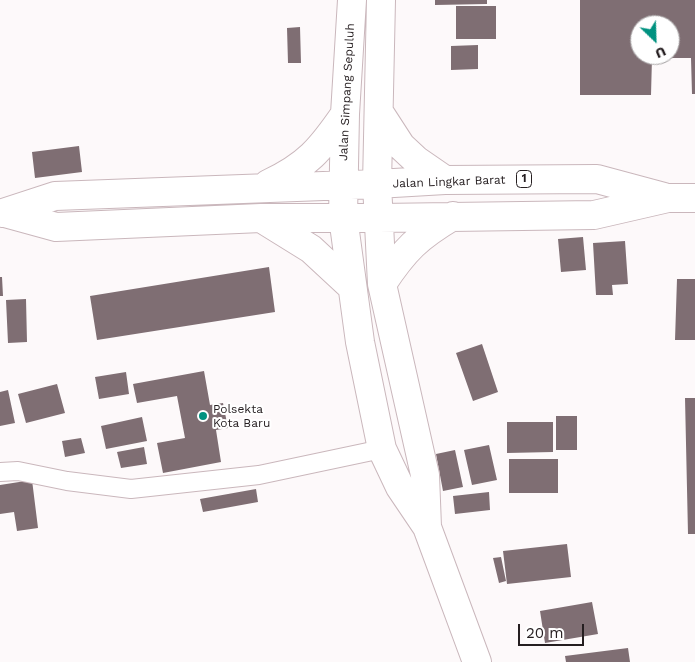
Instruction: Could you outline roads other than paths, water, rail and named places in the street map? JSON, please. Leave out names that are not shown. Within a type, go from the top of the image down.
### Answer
[{"type":"highway","name":"Jalan Simpang Sepuluh","points":[[352,0],[345,114],[342,218],[360,342],[382,449],[400,487],[427,527]]},
{"type":"highway","points":[[381,0],[377,184],[382,284],[425,475],[427,527],[477,662]]},
{"type":"highway","points":[[379,112],[401,146],[416,160],[445,180]]},
{"type":"highway","points":[[262,187],[289,174],[306,162],[324,144],[345,114]]},
{"type":"highway","name":"Jalan Lingkar Barat","points":[[377,184],[445,180],[597,179],[668,198]]},
{"type":"highway","points":[[3,213],[54,196],[343,184]]},
{"type":"highway","name":"1","points":[[343,184],[377,184]]},
{"type":"highway","name":"Jalan Lingkar Barat","points":[[379,218],[594,215],[668,198],[695,198]]},
{"type":"highway","points":[[3,213],[56,227],[261,218],[342,218]]},
{"type":"highway","points":[[382,284],[411,245],[428,231],[454,216]]},
{"type":"highway","points":[[261,218],[311,249],[352,288]]},
{"type":"highway","name":"1","points":[[342,218],[379,218]]},
{"type":"street","points":[[0,472],[18,471],[67,481],[131,489],[259,476],[382,449]]},
{"type":"place","name":"Polsekta Kota Baru","points":[[203,416]]}]
